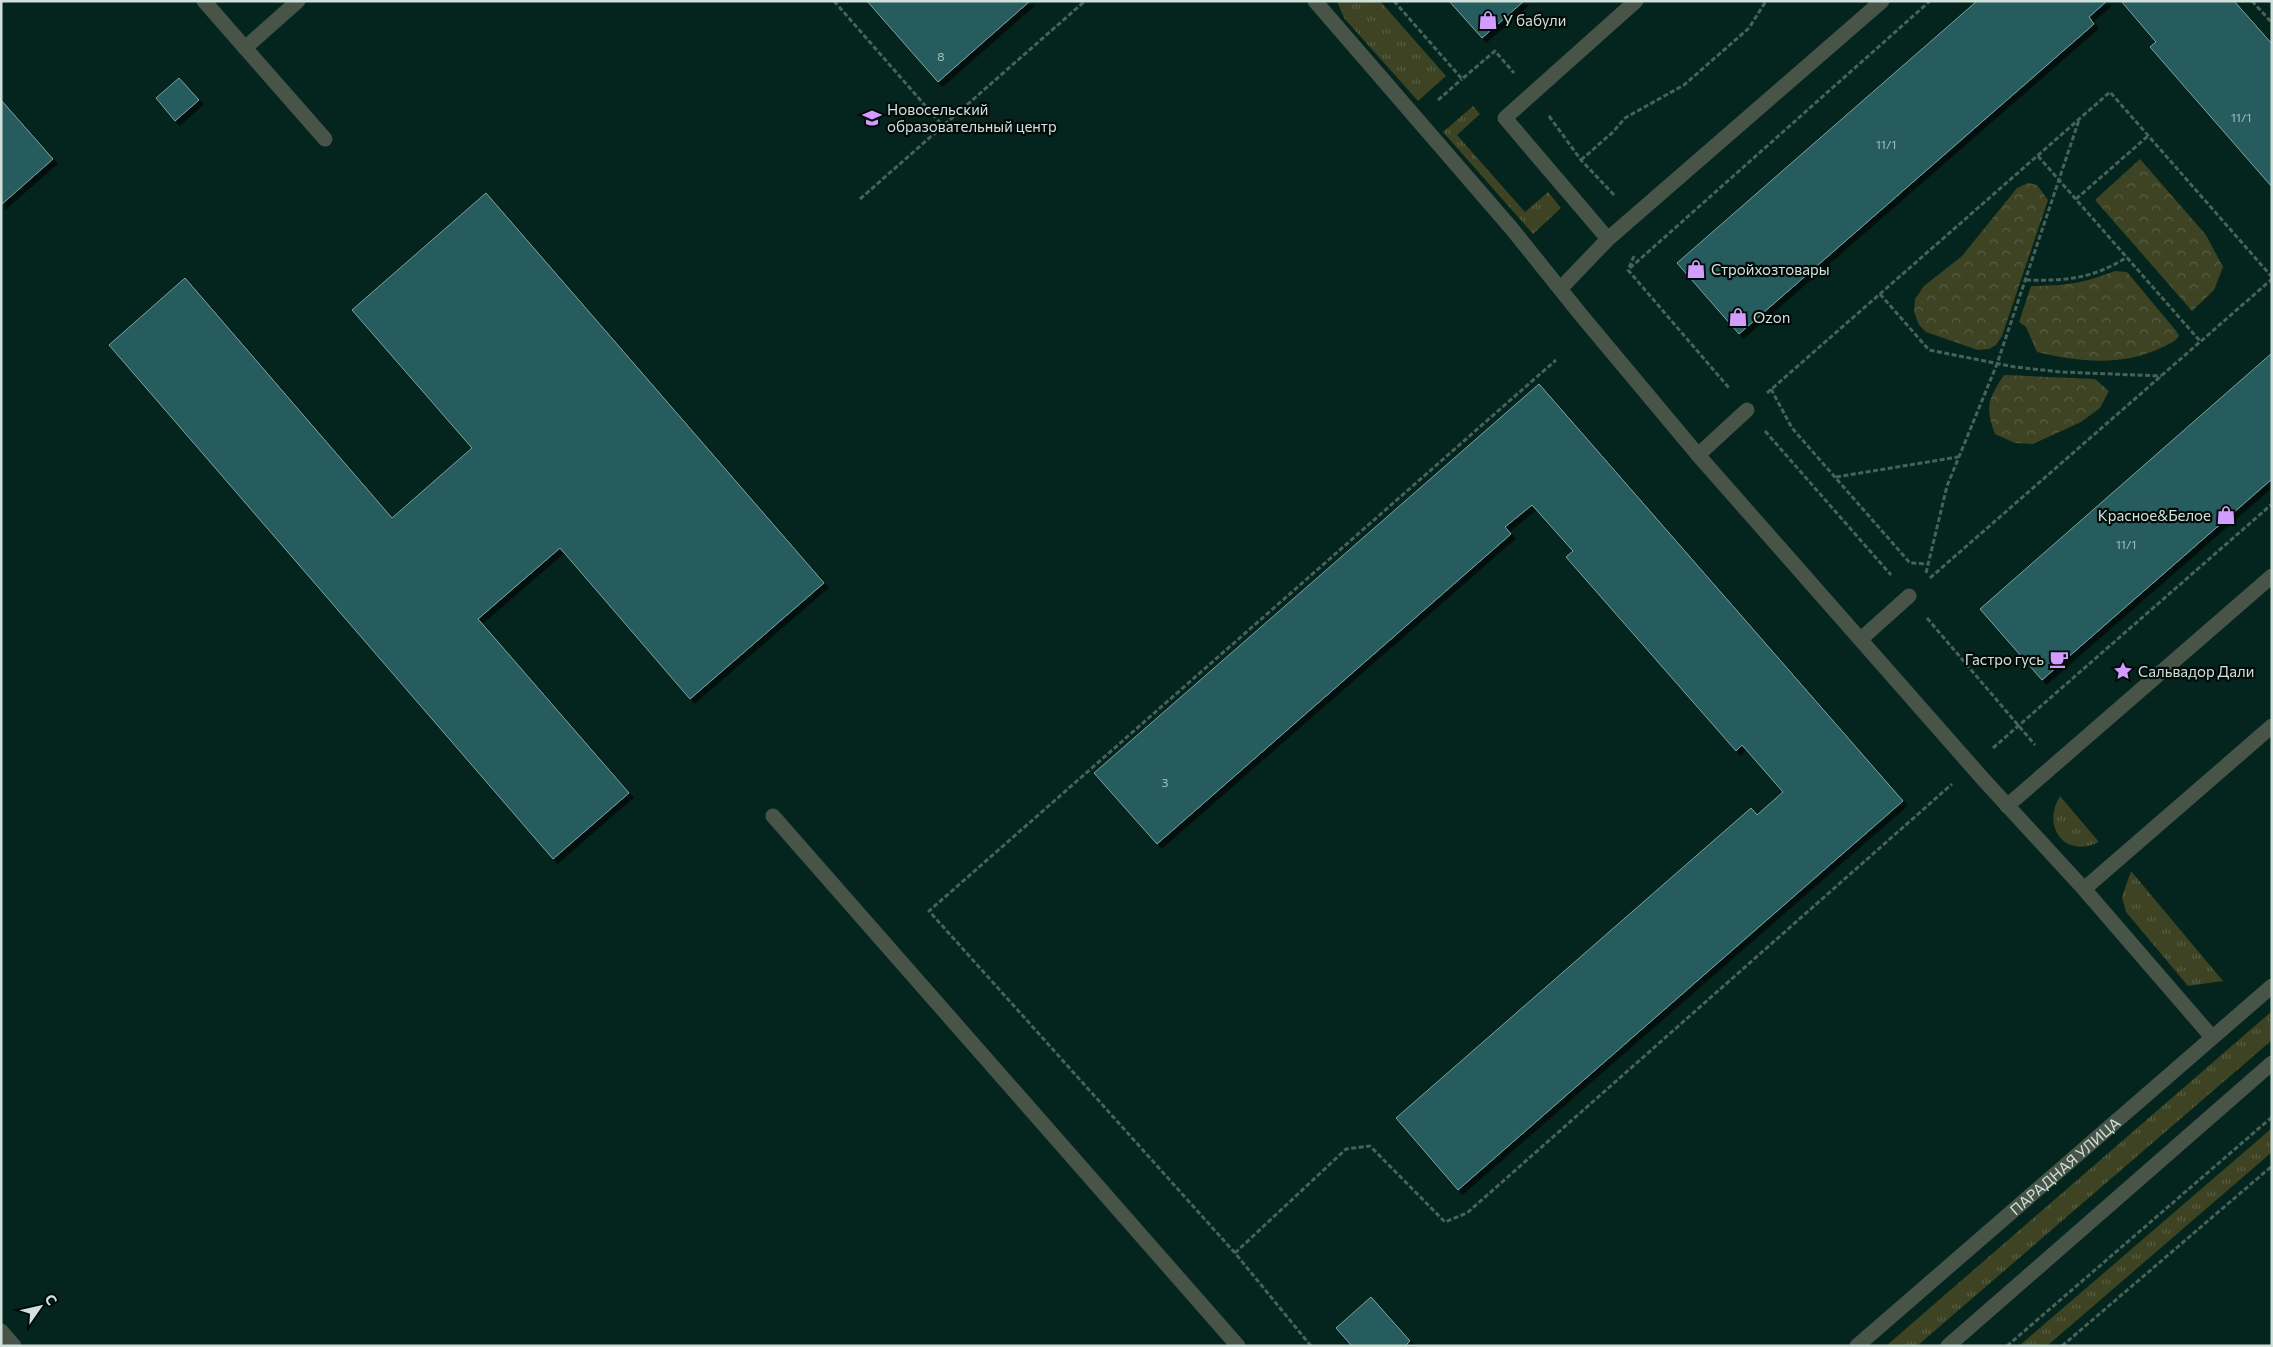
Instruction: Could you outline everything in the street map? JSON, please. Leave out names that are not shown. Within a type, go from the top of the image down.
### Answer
[{"type":"lane","points":[[204,1],[325,139]]},
{"type":"lane","points":[[245,48],[298,1]]},
{"type":"lane","points":[[1314,1],[1458,165],[1698,455],[2007,806],[2084,889],[2211,1036]]},
{"type":"lane","points":[[1608,239],[1506,118],[1636,1]]},
{"type":"lane","points":[[1561,288],[1608,239],[1882,1]]},
{"type":"lane","points":[[1698,455],[1747,410]]},
{"type":"lane","points":[[2007,806],[2272,576]]},
{"type":"lane","points":[[1861,639],[1909,596]]},
{"type":"lane","points":[[2084,889],[2272,726]]},
{"type":"lane","points":[[773,816],[1238,1346]]},
{"type":"lane","name":"ПАРАДНАЯ УЛИЦА","points":[[1857,1346],[2211,1036],[2272,986]]},
{"type":"lane","points":[[1948,1346],[2272,1063]]},
{"type":"lane","points":[[1,1331],[14,1346]]},
{"type":"path","points":[[834,1],[943,126]]},
{"type":"path","points":[[860,199],[1084,1]]},
{"type":"path","points":[[1394,1],[1462,79],[1495,51],[1516,75]]},
{"type":"path","points":[[1581,160],[1614,132],[1625,118],[1684,85],[1749,28],[1766,1]]},
{"type":"path","points":[[1628,270],[1930,1]]},
{"type":"path","points":[[2252,1],[2272,24]]},
{"type":"path","points":[[1761,398],[2110,92],[2272,278],[1923,583]]},
{"type":"path","points":[[1544,110],[1581,160],[1618,199]]},
{"type":"path","points":[[1925,577],[1946,486],[1998,364],[2080,119]]},
{"type":"path","points":[[2076,199],[2148,136]]},
{"type":"path","points":[[2038,156],[2200,341]]},
{"type":"path","points":[[1628,270],[1634,254]]},
{"type":"path","points":[[2026,280],[2064,280],[2091,275],[2113,266],[2127,257]]},
{"type":"path","points":[[1628,270],[2036,746]]},
{"type":"path","points":[[1880,294],[1929,350],[1998,364],[2061,372],[2161,376]]},
{"type":"path","points":[[1311,1346],[1234,1254],[929,911],[1556,360]]},
{"type":"path","points":[[1771,389],[1792,428],[1910,563],[1928,564]]},
{"type":"path","points":[[1835,477],[1958,457]]},
{"type":"path","points":[[1972,766],[2272,504]]},
{"type":"path","points":[[1234,1254],[1346,1149],[1370,1146],[1445,1222],[1467,1213],[1958,779]]},
{"type":"path","points":[[2007,1346],[2272,1116]]},
{"type":"path","points":[[2062,1346],[2272,1166]]},
{"type":"green space","points":[[1337,1],[1380,1],[1446,76],[1418,101],[1344,18]]},
{"type":"green space","points":[[1473,106],[1480,114],[1457,135],[1525,212],[1548,192],[1561,208],[1533,234],[1443,132]]},
{"type":"green space","points":[[2140,159],[2206,235],[2223,267],[2214,290],[2192,311],[2095,200]]},
{"type":"green space","points":[[2028,183],[2037,185],[2048,200],[2002,336],[1996,345],[1989,349],[1978,350],[1926,332],[1919,325],[1914,312],[1915,299],[1924,286],[1962,256],[2017,188]]},
{"type":"green space","points":[[2115,271],[2127,272],[2179,336],[2170,344],[2148,353],[2116,360],[2085,360],[2037,352],[2026,327],[2019,322],[2031,286],[2074,283]]},
{"type":"green space","points":[[2004,375],[2095,379],[2109,391],[2100,408],[2081,422],[2033,444],[2015,443],[1995,434],[1990,417],[1991,397]]},
{"type":"green space","points":[[2060,796],[2099,842],[2087,846],[2076,846],[2067,843],[2060,837],[2055,829],[2053,819]]},
{"type":"green space","points":[[2131,871],[2223,981],[2188,986],[2126,912],[2122,897]]},
{"type":"green space","points":[[2272,1011],[2272,1040],[1917,1346],[1886,1346]]},
{"type":"green space","points":[[2272,1128],[2272,1152],[2047,1346],[2019,1346]]},
{"type":"building","points":[[867,1],[1030,1],[938,82]]},
{"type":"building","points":[[1449,1],[1524,1],[1482,38]]},
{"type":"building","points":[[1977,1],[2107,1],[2089,17],[2094,24],[1739,334],[1677,263]]},
{"type":"building","points":[[2121,1],[2234,1],[2272,44],[2272,187],[2150,47],[2156,42]]},
{"type":"building","points":[[179,78],[199,100],[175,121],[156,98]]},
{"type":"building","points":[[1,100],[53,159],[1,205]]},
{"type":"building","points":[[486,193],[824,583],[690,699],[560,548],[478,619],[629,793],[553,859],[109,345],[185,278],[392,518],[472,448],[352,310]]},
{"type":"building","points":[[2272,353],[2272,479],[2042,680],[1980,609]]},
{"type":"building","points":[[1539,384],[1903,801],[1458,1190],[1396,1118],[1751,808],[1757,815],[1783,792],[1742,745],[1736,751],[1566,557],[1573,551],[1532,505],[1505,527],[1511,534],[1157,844],[1094,773]]},
{"type":"building","points":[[1371,1297],[1410,1341],[1405,1346],[1352,1346],[1336,1328]]},
{"type":"place","name":"У бабули","points":[[1488,20]]},
{"type":"place","name":"Новосельский образовательный центр","points":[[872,118]]},
{"type":"place","name":"Стройхозтовары","points":[[1696,269]]},
{"type":"place","name":"Ozon","points":[[1738,317]]},
{"type":"place","name":"Красное&Белое","points":[[2226,515]]},
{"type":"place","name":"Гастро гусь","points":[[2059,659]]},
{"type":"place","name":"Сальвадор Дали","points":[[2123,671]]}]
